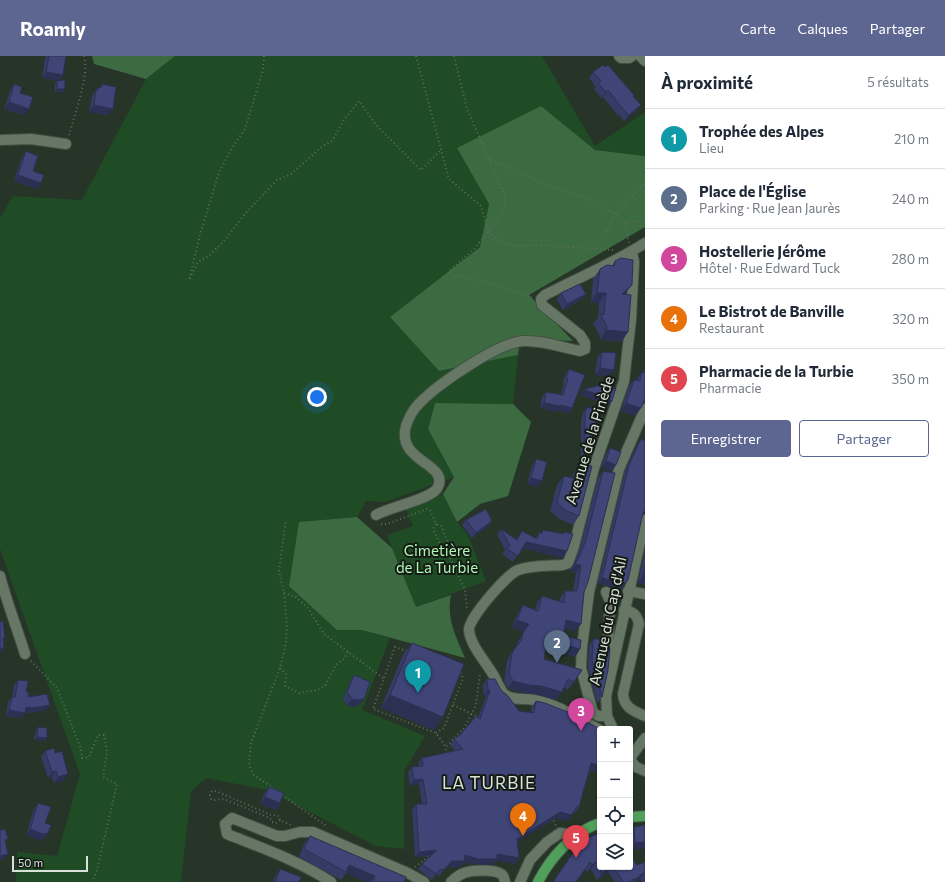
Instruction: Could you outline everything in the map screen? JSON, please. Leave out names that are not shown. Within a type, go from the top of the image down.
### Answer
[{"type":"main road","points":[[633,817],[645,816]]},
{"type":"main road","points":[[538,882],[542,874],[574,836],[583,830],[597,824]]},
{"type":"street","points":[[619,56],[621,58],[629,58],[632,56]]},
{"type":"street","points":[[640,56],[645,61]]},
{"type":"street","points":[[0,140],[31,139],[66,144]]},
{"type":"street","points":[[376,515],[425,497],[438,488],[439,477],[428,464],[412,453],[406,445],[404,435],[406,424],[415,408],[440,385],[499,348],[514,342],[539,341],[580,351],[585,349],[585,343],[580,335],[542,305],[540,299],[545,295],[632,252],[645,243]]},
{"type":"street","name":"Avenue de la Pinède","points":[[471,621],[499,586],[516,571],[531,566],[563,565],[568,563],[574,546],[594,468],[624,381],[631,320],[634,262],[632,252]]},
{"type":"street","points":[[607,716],[599,716],[593,713],[577,667],[589,592],[619,469],[645,409]]},
{"type":"street","name":"Avenue du Cap d'Ail","points":[[612,726],[607,716],[606,696],[628,591],[645,520]]},
{"type":"street","points":[[0,576],[7,604],[17,628],[25,654]]},
{"type":"street","points":[[628,591],[645,594]]},
{"type":"street","points":[[606,592],[610,601],[608,648],[615,657]]},
{"type":"street","points":[[624,610],[632,612],[638,616],[640,624],[623,694],[623,701],[628,707],[645,716]]},
{"type":"street","points":[[471,621],[468,628],[470,635],[504,694],[509,698],[536,701],[556,707],[597,728]]},
{"type":"street","points":[[633,759],[645,738]]},
{"type":"street","points":[[633,763],[645,771]]},
{"type":"street","points":[[331,882],[318,873],[227,834],[225,824],[232,818],[277,836],[285,836],[300,832],[313,832],[408,873],[424,882]]},
{"type":"street","points":[[520,882],[530,860],[547,842],[560,833],[574,836]]},
{"type":"street","points":[[451,882],[455,878],[471,871],[492,871],[501,874],[505,882]]},
{"type":"path","points":[[66,144],[83,83],[86,62],[84,56]]},
{"type":"path","points":[[264,56],[263,70],[245,129],[232,148],[219,172],[200,235],[189,280],[198,262],[209,256],[223,242],[245,214],[277,180],[290,175],[322,146],[332,141],[344,120],[359,100],[376,125],[421,170],[442,149]]},
{"type":"path","points":[[416,56],[449,179],[482,206],[488,231],[495,238],[512,246],[542,245],[632,252],[625,223],[616,214],[597,206],[585,198],[523,175],[488,158]]},
{"type":"path","points":[[454,56],[466,109],[505,196],[505,208],[500,217],[474,249],[449,271],[450,276],[467,277],[540,299]]},
{"type":"path","points":[[596,249],[616,214],[645,183]]},
{"type":"path","points":[[625,223],[645,218]]},
{"type":"path","points":[[376,515],[381,524],[387,524],[427,509],[430,510],[436,524],[441,526],[450,547],[447,551]]},
{"type":"path","points":[[286,520],[279,572],[284,593],[287,625],[286,643],[280,668],[251,743],[250,767],[254,774],[326,825],[333,833],[336,842]]},
{"type":"path","points":[[436,524],[433,529],[442,550],[447,551],[465,590],[467,612],[471,621]]},
{"type":"path","points":[[284,593],[296,597],[308,608],[324,634],[383,678]]},
{"type":"path","points":[[409,652],[395,647],[373,709],[436,733],[446,747]]},
{"type":"path","points":[[280,668],[286,674],[285,686],[299,693],[318,690],[325,686],[336,665],[344,659],[348,652]]},
{"type":"path","points":[[25,654],[57,688],[81,749],[82,758],[89,757],[98,735],[104,734],[107,752],[103,777],[117,784],[97,870],[92,882]]},
{"type":"path","points":[[445,760],[446,747],[464,728],[476,705],[481,667],[485,661]]},
{"type":"path","points":[[436,733],[444,728],[453,705],[463,678],[460,670]]},
{"type":"path","points":[[453,705],[484,720]]},
{"type":"path","points":[[439,755],[451,752]]},
{"type":"path","points":[[280,820],[276,823],[272,822],[270,818],[224,799],[211,799],[210,795],[212,791],[216,791],[271,815],[279,816],[280,820],[289,824],[300,832]]},
{"type":"path","points":[[550,816],[560,833]]},
{"type":"path","points":[[417,865],[431,855],[435,850]]},
{"type":"green space","points":[[92,56],[175,56],[146,79],[94,64]]},
{"type":"green space","points":[[175,56],[542,56],[595,146],[645,112],[645,156],[595,150],[541,106],[457,148],[489,204],[480,247],[390,317],[439,371],[518,355],[513,404],[435,403],[428,429],[454,477],[385,502],[366,501],[357,517],[299,522],[337,630],[362,630],[390,638],[362,710],[425,736],[404,771],[404,849],[376,846],[267,790],[206,778],[191,791],[181,882],[16,882],[17,852],[57,856],[80,774],[0,549],[0,218],[13,196],[82,200],[146,79]]},
{"type":"green space","points":[[541,106],[595,150],[645,156],[645,227],[529,295],[573,341],[520,339],[518,355],[439,371],[390,317],[480,247],[489,204],[457,148]]},
{"type":"green space","points":[[435,403],[513,404],[531,422],[508,496],[480,504],[457,522],[443,494],[454,477],[428,429]]},
{"type":"green space","name":"Cimetière de La Turbie","points":[[443,494],[457,522],[468,535],[486,581],[416,607],[387,535],[413,526],[406,509]]},
{"type":"green space","points":[[357,517],[392,548],[416,607],[451,595],[451,620],[455,635],[465,658],[362,630],[337,630],[289,586],[299,522]]},
{"type":"building","points":[[49,56],[66,56],[63,75],[46,72]]},
{"type":"building","points":[[603,65],[605,67],[608,65],[641,105],[629,115],[608,90],[606,92],[598,83],[601,81],[593,72]]},
{"type":"building","points":[[65,80],[65,89],[57,89],[57,81]]},
{"type":"building","points":[[14,84],[22,87],[20,93],[33,97],[29,109],[9,102]]},
{"type":"building","points":[[102,84],[116,87],[113,109],[94,105],[96,90],[98,90],[98,87],[101,88]]},
{"type":"building","points":[[26,151],[38,156],[33,171],[44,175],[41,183],[18,175]]},
{"type":"building","points":[[621,258],[633,260],[632,285],[622,294],[631,295],[628,332],[606,330],[607,326],[600,314],[604,315],[606,293],[597,293],[600,269],[607,265],[614,266],[615,261]]},
{"type":"building","points":[[580,284],[586,294],[567,304],[561,293]]},
{"type":"building","points":[[602,352],[616,353],[614,370],[600,368]]},
{"type":"building","points":[[569,369],[585,375],[572,408],[544,403],[546,392],[563,395],[568,379],[566,378]]},
{"type":"building","points":[[645,372],[645,398],[641,408],[626,403],[634,380],[640,381],[641,373]]},
{"type":"building","points":[[601,385],[603,388],[607,386],[614,389],[616,387],[612,401],[584,389]]},
{"type":"building","points":[[587,407],[599,410],[588,452],[585,452],[585,414]]},
{"type":"building","points":[[641,439],[645,441],[645,510],[626,583],[602,578],[629,465]]},
{"type":"building","points":[[610,448],[621,452],[616,465],[606,461]]},
{"type":"building","points":[[536,459],[547,462],[542,481],[531,478]]},
{"type":"building","points":[[580,464],[592,466],[579,516],[565,510],[557,502],[564,476],[576,479]]},
{"type":"building","points":[[603,471],[615,473],[588,582],[584,592],[581,624],[566,620],[563,636],[581,640],[580,649],[547,639],[544,659],[582,670],[574,682],[568,679],[562,692],[541,686],[528,685],[513,681],[509,673],[512,653],[521,641],[523,633],[529,624],[517,620],[523,605],[538,611],[542,596],[564,603],[565,591],[577,591],[581,565],[575,564],[586,540]]},
{"type":"building","points":[[486,509],[492,521],[476,533],[466,520]]},
{"type":"building","points":[[501,529],[517,540],[522,531],[537,539],[539,533],[542,533],[543,530],[573,534],[567,551],[526,542],[518,556],[506,548],[510,546]]},
{"type":"building","points":[[3,621],[5,638],[3,638],[4,648],[0,648],[0,622]]},
{"type":"building","points":[[593,639],[606,639],[607,645],[610,648],[608,670],[602,697],[592,661]]},
{"type":"building","points":[[412,643],[464,664],[443,717],[390,695]]},
{"type":"building","points":[[354,675],[370,682],[364,699],[352,699],[347,692]]},
{"type":"building","points":[[487,679],[495,679],[501,690],[508,696],[519,711],[534,713],[536,701],[570,713],[597,727],[597,765],[591,763],[579,807],[577,806],[572,815],[560,812],[517,839],[519,858],[497,854],[497,859],[478,859],[465,855],[464,861],[452,861],[443,870],[440,869],[436,874],[422,864],[437,850],[419,852],[416,804],[427,804],[423,779],[414,780],[412,767],[423,766],[422,758],[463,749],[454,739],[460,735],[476,716],[480,719],[490,691],[488,690]]},
{"type":"building","points":[[18,680],[28,681],[26,692],[29,692],[28,697],[47,694],[50,705],[32,708],[26,707],[25,713],[9,710],[12,697],[15,697]]},
{"type":"building","points":[[38,727],[47,728],[47,738],[37,737]]},
{"type":"building","points":[[54,748],[55,753],[62,751],[68,774],[58,777],[56,771],[52,772],[45,751]]},
{"type":"building","points":[[269,787],[284,793],[280,803],[265,797]]},
{"type":"building","points":[[38,803],[51,807],[45,823],[51,825],[48,833],[43,834],[30,829]]},
{"type":"building","points":[[645,825],[645,842],[635,843],[634,827]]},
{"type":"building","points":[[5,829],[8,839],[5,840],[8,854],[0,856],[0,830]]},
{"type":"building","points":[[597,834],[597,864],[596,862],[592,865],[590,862],[576,882],[554,882],[573,853],[590,837]]},
{"type":"building","points":[[310,836],[406,877],[404,882],[373,882],[375,876],[349,865],[346,872],[304,849]]},
{"type":"building","points":[[633,859],[637,865],[645,862],[645,872],[634,880],[624,882],[615,870],[633,870]]},
{"type":"building","points":[[280,869],[301,877],[299,882],[275,882]]},
{"type":"place","name":"Place de l'Église","points":[[557,663]]},
{"type":"place","name":"Trophée des Alpes","points":[[418,693]]},
{"type":"place","name":"Hostellerie Jérôme","points":[[581,731]]},
{"type":"place","name":"Le Bistrot de Banville","points":[[523,836]]},
{"type":"place","name":"Pharmacie de la Turbie","points":[[576,858]]},
{"type":"district","name":"LA TURBIE","points":[[489,782]]}]
